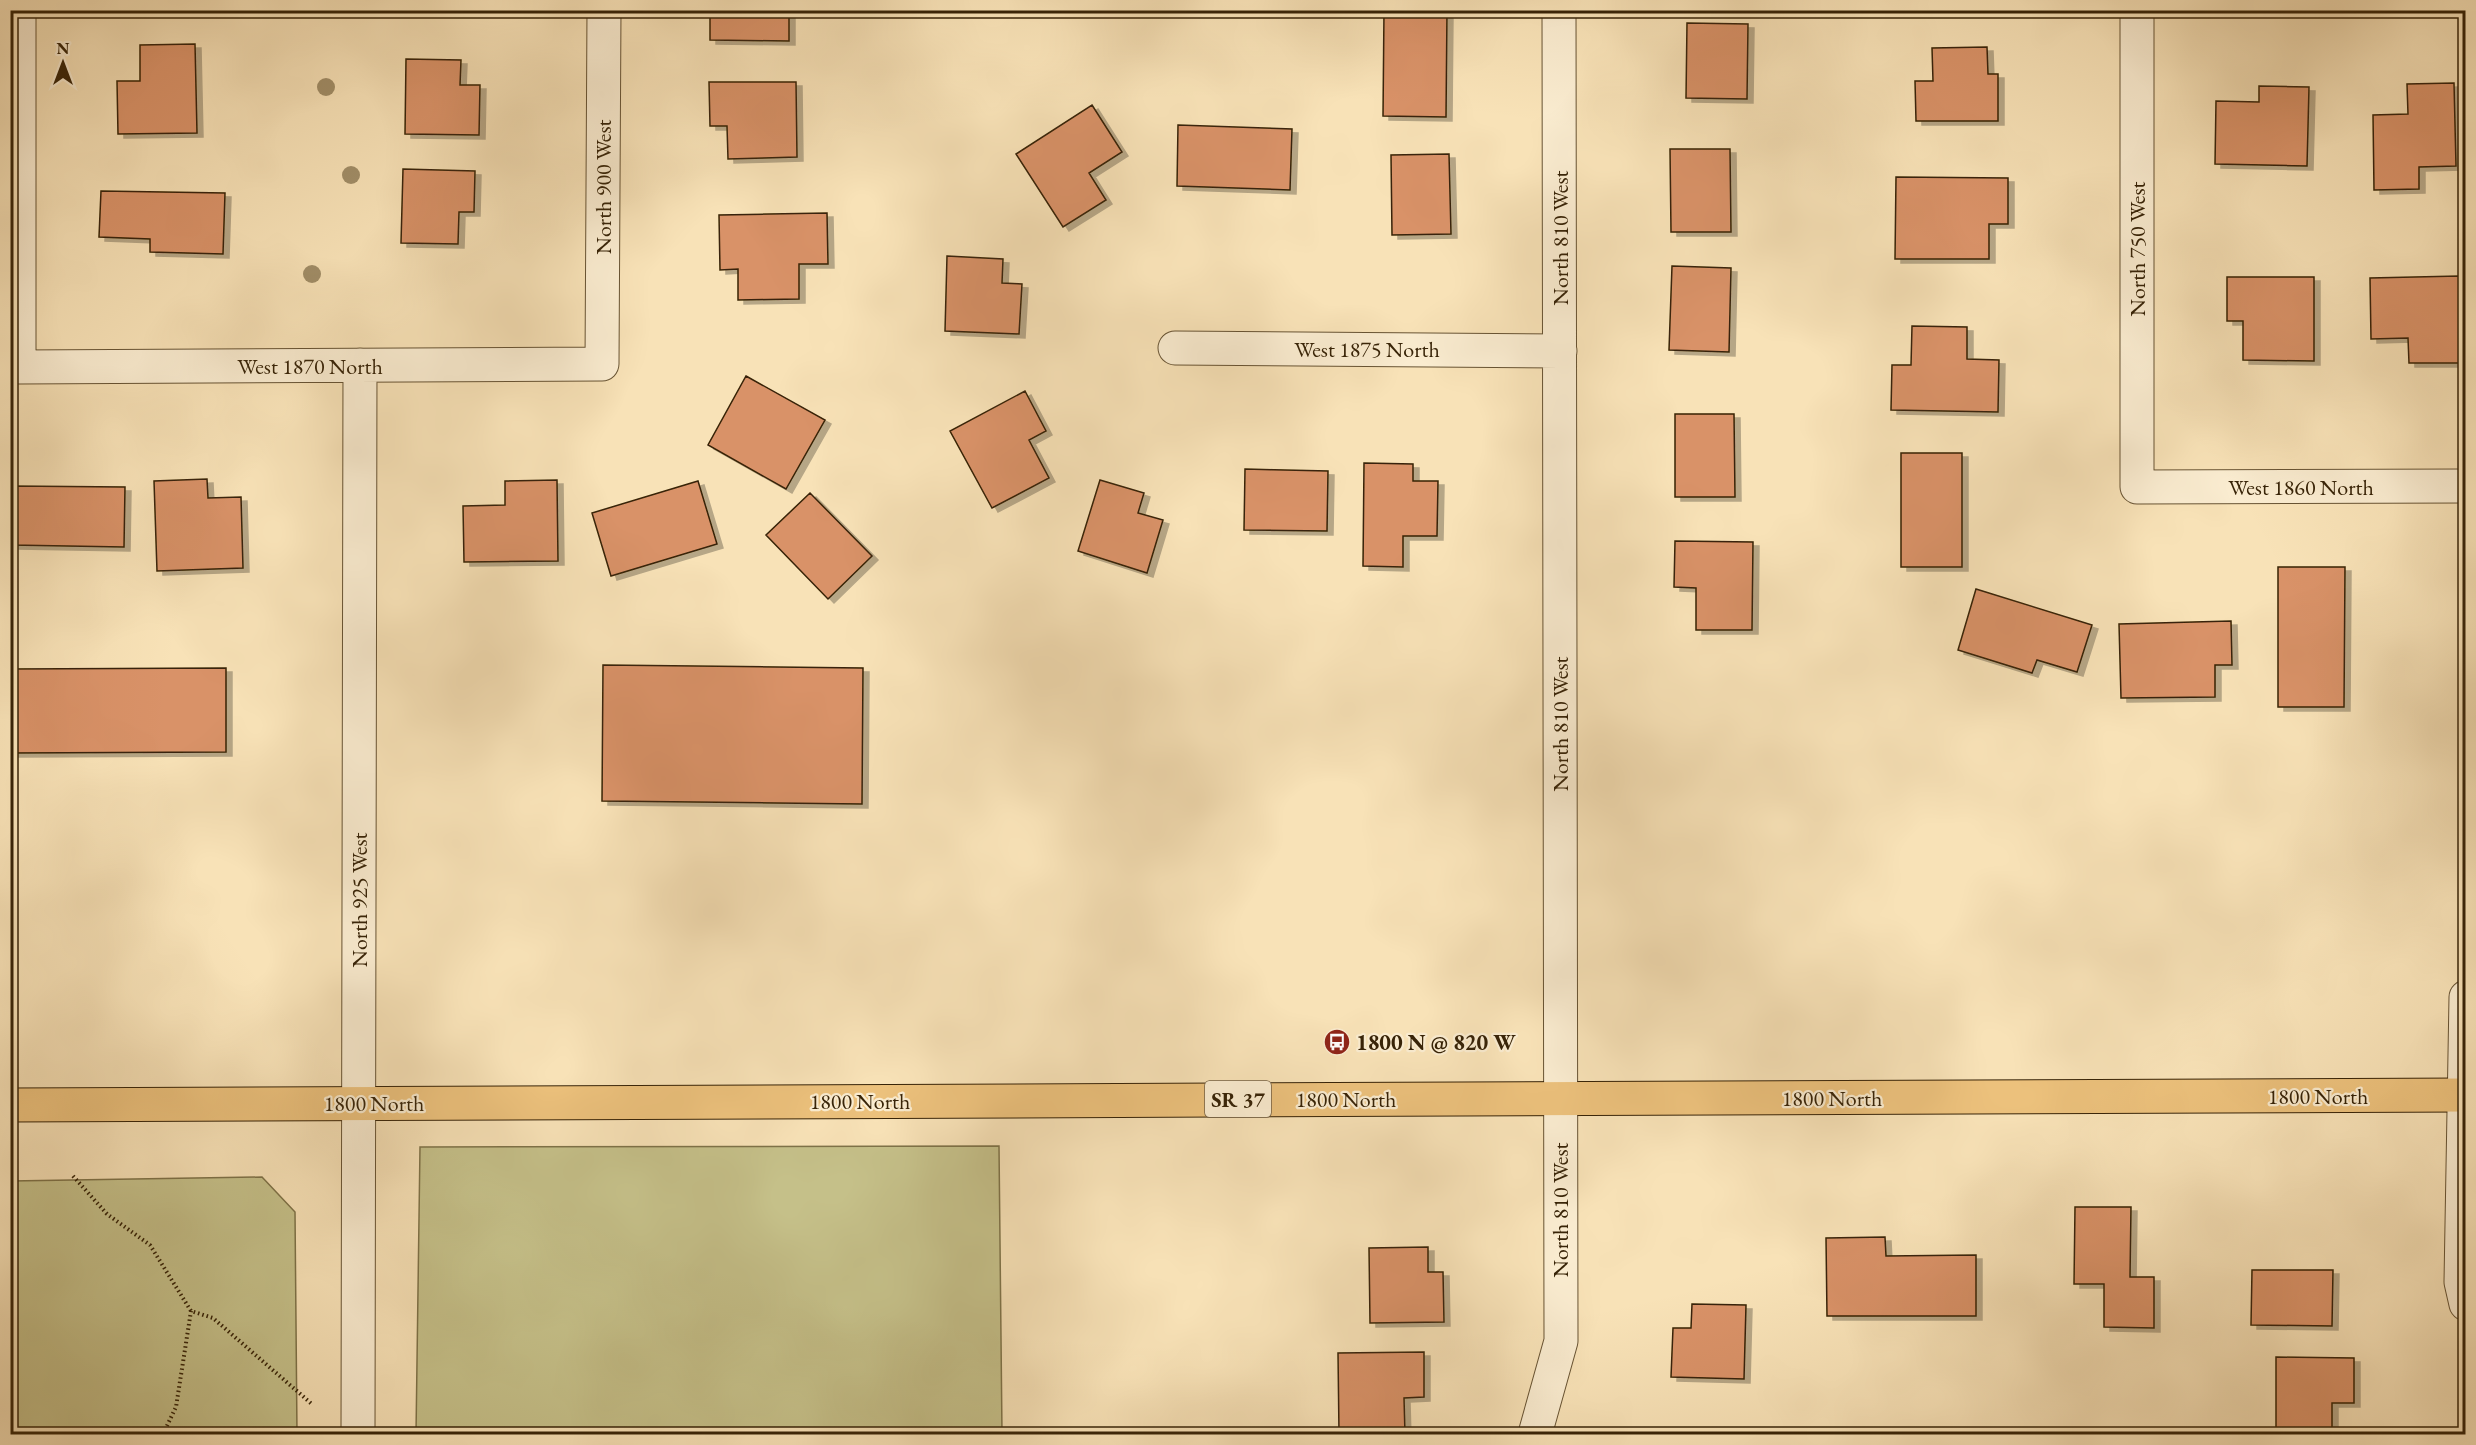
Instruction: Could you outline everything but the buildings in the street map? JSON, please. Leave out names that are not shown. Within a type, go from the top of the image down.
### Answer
[{"type":"main road","name":"1800 North","points":[[10,1105],[2465,1095]]},
{"type":"street","name":"West 1870 North","points":[[19,10],[19,367],[602,364]]},
{"type":"street","name":"North 900 West","points":[[602,364],[604,10]]},
{"type":"street","name":"North 810 West","points":[[1535,1434],[1561,1341],[1559,10]]},
{"type":"street","name":"North 750 West","points":[[2137,10],[2137,487]]},
{"type":"street","name":"West 1875 North","points":[[1174,348],[1560,351]]},
{"type":"street","name":"North 925 West","points":[[358,1434],[360,365]]},
{"type":"street","name":"West 1860 North","points":[[2137,487],[2466,486]]},
{"type":"street","points":[[2466,997],[2461,1282],[2466,1304]]},
{"type":"path","points":[[73,1176],[107,1214],[150,1245],[191,1311],[213,1318],[313,1406]]},
{"type":"path","points":[[163,1434],[176,1407],[191,1311]]},
{"type":"shaded area","points":[[999,1146],[1002,1434],[416,1434],[420,1147]]},
{"type":"shaded area","points":[[262,1177],[295,1212],[297,1434],[11,1434],[11,1181]]},
{"type":"place","name":"1800 N @ 820 W","points":[[1337,1042]]}]
